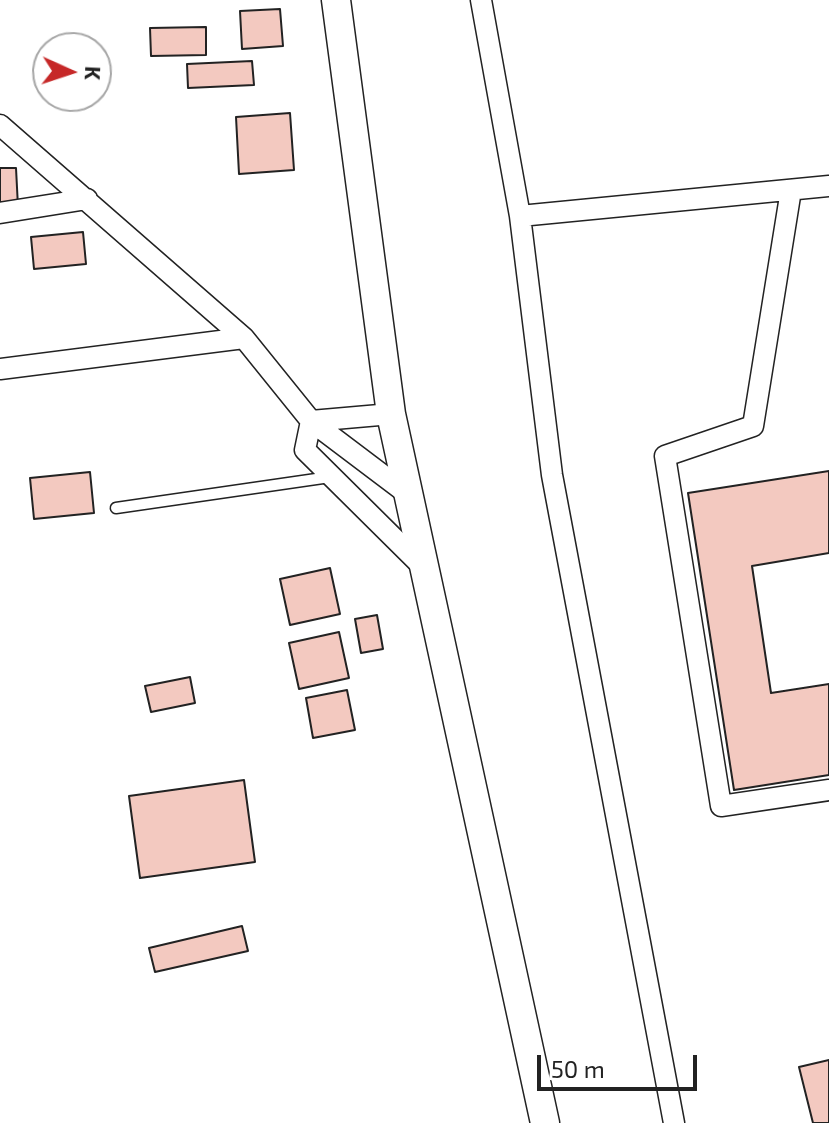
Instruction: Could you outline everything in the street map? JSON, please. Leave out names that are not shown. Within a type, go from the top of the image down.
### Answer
[{"type":"main road","points":[[336,0],[391,414],[545,1123]]},
{"type":"street","points":[[481,0],[520,216],[552,475],[674,1123]]},
{"type":"street","points":[[0,125],[244,338],[311,421],[409,495]]},
{"type":"street","points":[[520,216],[829,186]]},
{"type":"street","points":[[791,190],[753,426],[665,456],[721,806],[829,790]]},
{"type":"street","points":[[0,213],[87,199]]},
{"type":"street","points":[[0,369],[244,338]]},
{"type":"street","points":[[311,421],[391,414]]},
{"type":"street","points":[[311,421],[305,450],[425,569]]},
{"type":"lane","points":[[116,508],[332,476]]},
{"type":"building","points":[[280,9],[283,46],[242,49],[240,11]]},
{"type":"building","points":[[206,27],[206,55],[151,56],[150,28]]},
{"type":"building","points":[[252,61],[254,85],[188,88],[187,64]]},
{"type":"building","points":[[290,113],[294,170],[239,174],[236,117]]},
{"type":"building","points":[[0,168],[16,168],[18,207],[0,208]]},
{"type":"building","points":[[83,232],[86,264],[34,269],[31,237]]},
{"type":"building","points":[[829,471],[829,553],[752,566],[771,693],[829,684],[829,775],[734,790],[688,493]]},
{"type":"building","points":[[90,472],[94,513],[34,519],[30,478]]},
{"type":"building","points":[[330,568],[340,614],[290,625],[280,579]]},
{"type":"building","points":[[377,615],[383,649],[361,653],[355,619]]},
{"type":"building","points":[[339,632],[349,678],[299,689],[289,643]]},
{"type":"building","points":[[190,677],[195,703],[151,712],[145,686]]},
{"type":"building","points":[[347,690],[355,730],[313,738],[306,698]]},
{"type":"building","points":[[244,780],[255,862],[140,878],[129,796]]},
{"type":"building","points":[[242,926],[248,951],[155,972],[149,948]]},
{"type":"building","points":[[829,1060],[829,1123],[813,1123],[799,1067]]}]
